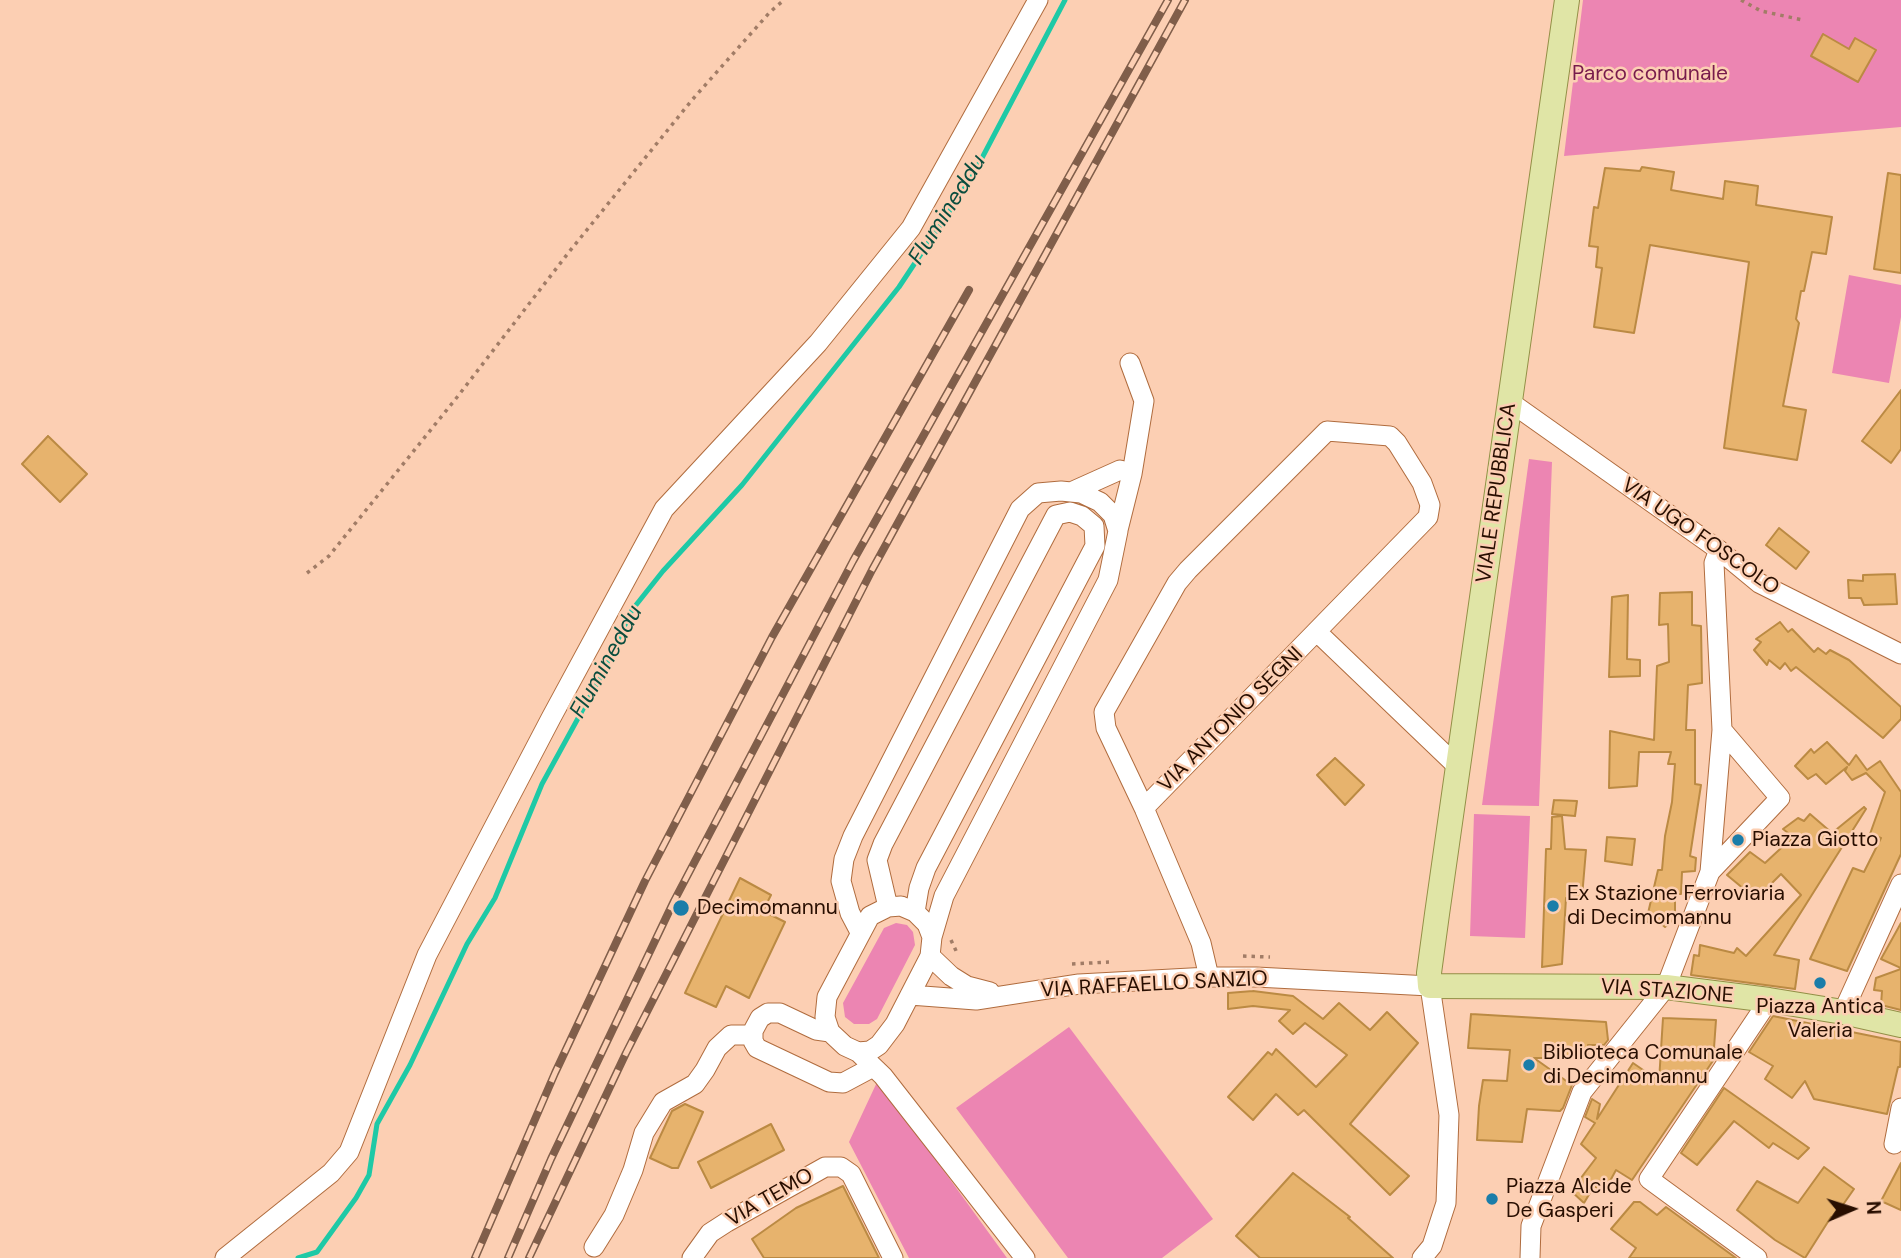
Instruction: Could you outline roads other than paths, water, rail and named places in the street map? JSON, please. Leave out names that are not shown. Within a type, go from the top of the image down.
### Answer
[{"type":"main road","name":"VIALE REPUBBLICA","points":[[1430,986],[1429,973],[1567,0]]},
{"type":"main road","name":"VIA STAZIONE","points":[[1430,986],[1666,987],[1769,1000],[1901,1025]]},
{"type":"street","points":[[225,1258],[331,1173],[349,1152],[427,955],[664,509],[818,343],[912,228],[1038,0]]},
{"type":"street","points":[[858,1052],[870,1051],[879,1045],[895,1024],[937,941],[944,896],[1108,580],[1132,474],[1143,401],[1130,363]]},
{"type":"street","name":"VIA UGO FOSCOLO","points":[[1510,402],[1719,550],[1759,583],[1901,654]]},
{"type":"street","name":"VIA ANTONIO SEGNI","points":[[1327,431],[1390,436],[1422,483],[1430,505],[1428,517],[1317,632],[1144,808],[1106,728],[1104,712],[1177,583],[1204,552],[1327,431]]},
{"type":"street","points":[[1071,492],[1120,470],[1132,474]]},
{"type":"street","points":[[865,924],[844,859],[853,836],[1020,509],[1038,493],[1081,493],[1100,502],[1113,515],[1118,531]]},
{"type":"street","points":[[888,907],[877,860],[883,844],[1056,515],[1070,512],[1082,516],[1094,526],[1095,546],[926,868],[915,912],[901,906],[888,907],[865,924],[827,997],[825,1017],[830,1032],[845,1046],[858,1052],[883,1076],[1025,1258]]},
{"type":"street","points":[[1530,1258],[1531,1226],[1582,1092],[1666,987],[1710,872],[1722,730],[1714,563],[1719,550]]},
{"type":"street","points":[[1317,632],[1458,766]]},
{"type":"street","points":[[1710,872],[1780,798],[1722,730]]},
{"type":"street","points":[[1144,808],[1201,943],[1209,977]]},
{"type":"street","points":[[1843,1012],[1901,884]]},
{"type":"street","name":"VIA RAFFAELLO SANZIO","points":[[915,912],[927,923],[951,976],[967,986],[1005,995]]},
{"type":"street","name":"VIA RAFFAELLO SANZIO","points":[[910,995],[958,1000],[1079,984],[1209,977],[1270,977],[1430,986]]},
{"type":"street","points":[[1430,986],[1449,1115],[1446,1203],[1432,1254]]},
{"type":"street","points":[[1756,1258],[1649,1179],[1769,1000]]},
{"type":"street","points":[[830,1032],[816,1030],[780,1013],[768,1013],[760,1018],[753,1035],[757,1048],[828,1082],[843,1083],[873,1067]]},
{"type":"street","points":[[594,1247],[614,1215],[633,1170],[644,1133],[663,1102],[695,1084],[716,1048],[731,1035],[753,1035]]},
{"type":"street","points":[[1894,1144],[1901,1108]]},
{"type":"street","name":"VIA TEMO","points":[[692,1258],[710,1233],[825,1167],[841,1167],[851,1174],[893,1258]]},
{"type":"waterway","name":"Flumineddu","points":[[298,1258],[317,1252],[369,1175],[377,1124],[410,1065],[467,944],[495,898],[542,784],[599,680],[632,610],[663,571],[742,485],[899,287],[972,177],[1065,0]]},
{"type":"railway","points":[[508,1258],[551,1159],[674,901],[853,561],[1168,0]]},
{"type":"railway","points":[[529,1258],[626,1053],[872,570],[1185,0]]},
{"type":"railway","points":[[475,1258],[555,1073],[645,881],[772,637],[969,290]]},
{"type":"place","name":"Piazza Giotto","points":[[1738,840]]},
{"type":"place","name":"Ex Stazione Ferroviaria di Decimomannu","points":[[1553,906]]},
{"type":"place","name":"Decimomannu","points":[[681,908]]},
{"type":"place","name":"Piazza Antica Valeria","points":[[1820,983]]},
{"type":"place","name":"Biblioteca Comunale di Decimomannu","points":[[1529,1065]]},
{"type":"place","name":"Piazza Alcide De Gasperi","points":[[1492,1199]]},
{"type":"park label","name":"Parco comunale","points":[[1650,74]]}]
